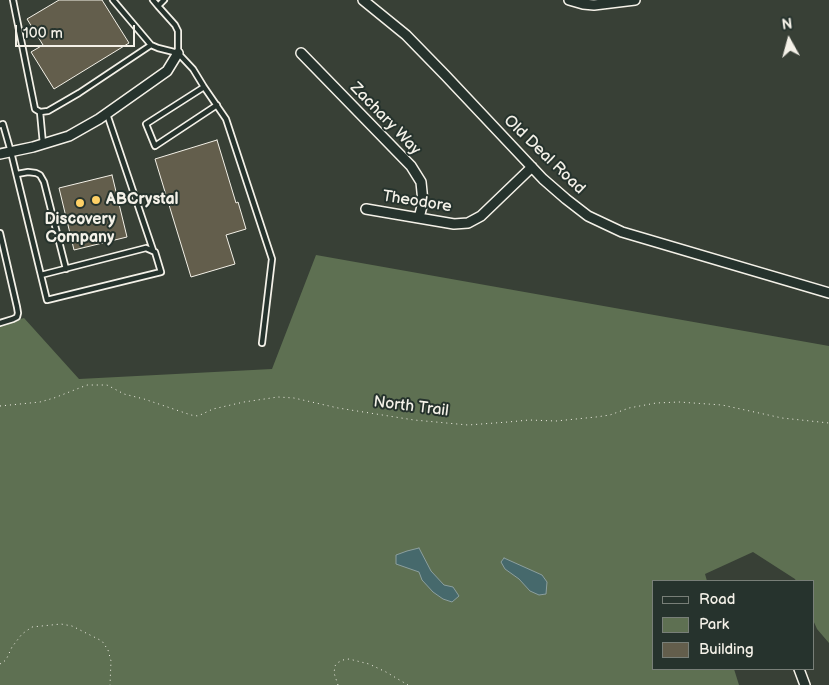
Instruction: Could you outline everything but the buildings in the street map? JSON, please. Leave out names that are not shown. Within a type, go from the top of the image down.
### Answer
[{"type":"street","name":"Old Deal Road","points":[[364,0],[406,35],[532,167],[566,199],[588,216],[622,232],[829,293]]},
{"type":"street","points":[[569,0],[594,5],[635,0]]},
{"type":"street","points":[[0,154],[69,136],[106,114],[167,71],[178,53]]},
{"type":"street","name":"Zachary Way","points":[[301,54],[411,166],[420,182],[422,202],[419,218]]},
{"type":"street","name":"Theodore","points":[[366,209],[454,224],[468,224],[481,216],[532,167]]},
{"type":"street","points":[[799,670],[805,685]]},
{"type":"lane","points":[[13,0],[35,109],[40,112],[48,111],[80,93],[151,45]]},
{"type":"lane","points":[[113,0],[151,45],[178,53],[193,69],[226,119],[272,259],[262,343]]},
{"type":"lane","points":[[153,0],[176,25],[178,31],[178,53]]},
{"type":"lane","points":[[158,6],[164,0]]},
{"type":"lane","points":[[204,87],[146,124],[155,146],[217,106]]},
{"type":"lane","points":[[40,112],[43,144]]},
{"type":"lane","points":[[0,125],[3,124],[17,174],[47,300],[161,272],[106,114]]},
{"type":"lane","points":[[17,174],[36,173],[40,175],[44,182],[66,269]]},
{"type":"lane","points":[[0,233],[18,313],[14,320],[0,323]]},
{"type":"lane","points":[[41,275],[146,248],[153,250]]},
{"type":"path","name":"North Trail","points":[[0,406],[40,402],[87,385],[107,385],[124,394],[198,416],[213,409],[278,397],[294,398],[338,408],[414,420],[468,425],[596,417],[656,403],[679,402],[722,405],[782,418],[829,422]]},
{"type":"path","points":[[0,664],[6,660],[12,647],[22,634],[32,627],[61,624],[72,626],[102,641],[108,650],[111,660],[110,685]]},
{"type":"path","points":[[338,685],[334,673],[335,666],[337,662],[349,659],[370,664],[408,685]]},
{"type":"green space","points":[[316,255],[829,346],[829,643],[817,629],[814,622],[814,580],[796,580],[753,552],[705,574],[707,580],[652,580],[652,670],[734,670],[739,685],[0,685],[0,325],[24,318],[79,379],[272,369]]},
{"type":"water","points":[[419,548],[431,571],[444,585],[453,587],[459,596],[452,602],[443,599],[433,592],[422,580],[419,572],[396,564],[396,555]]},
{"type":"water","points":[[504,558],[542,575],[547,582],[546,594],[539,595],[530,591],[519,579],[505,569],[501,562]]},
{"type":"place","name":"ABCrystal","points":[[96,200]]},
{"type":"place","name":"Discovery Company","points":[[80,203]]}]
